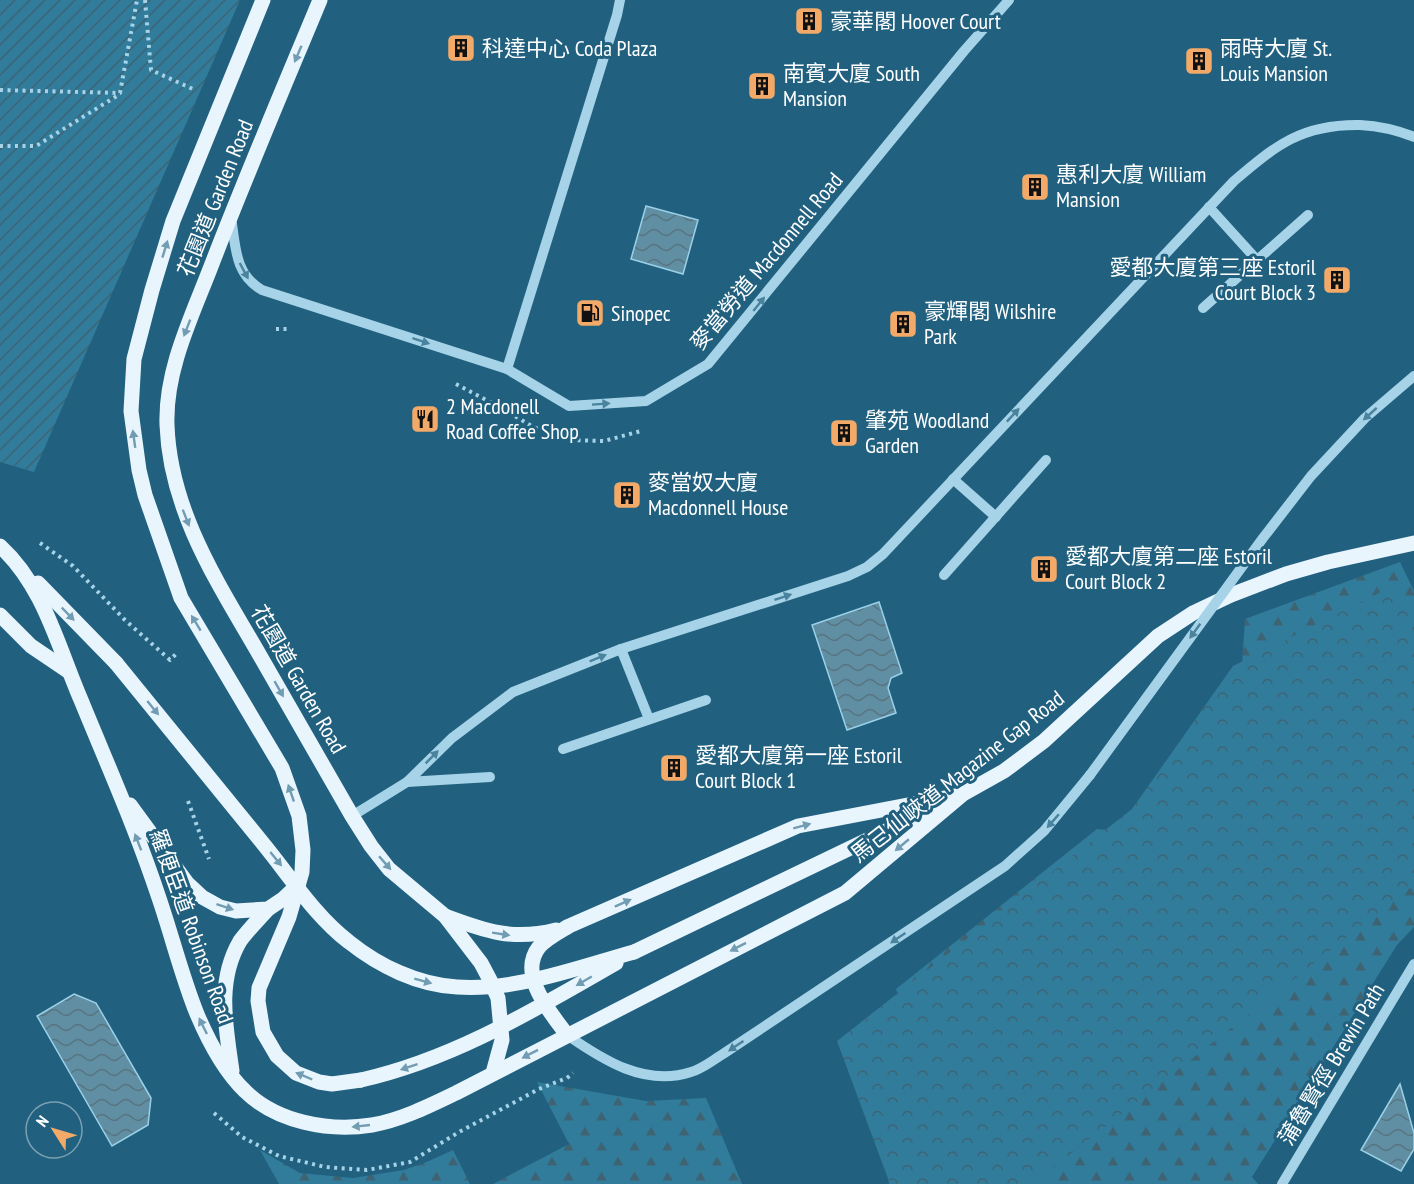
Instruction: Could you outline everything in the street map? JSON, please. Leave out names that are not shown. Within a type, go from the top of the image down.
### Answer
[{"type":"main road","name":"花園道 Garden Road","points":[[263,0],[173,221],[134,359],[131,411],[139,470],[145,495],[181,598],[282,768],[299,816],[303,850],[302,872],[298,885]]},
{"type":"main road","name":"花園道 Garden Road","points":[[320,0],[231,214],[178,351],[168,401],[167,425],[174,475],[181,502],[205,560],[352,816],[389,869],[446,916],[481,963],[498,998],[502,1040],[493,1073]]},
{"type":"main road","name":"馬己仙峽道 Magazine Gap Road","points":[[493,1073],[845,893],[963,794],[1004,771],[1044,741],[1158,636],[1193,613],[1231,595],[1286,574],[1414,543]]},
{"type":"main road","name":"羅便臣道 Robinson Road","points":[[0,546],[13,557],[42,602],[159,895],[197,1014],[232,1077]]},
{"type":"main road","points":[[13,557],[116,663],[312,904],[348,941],[375,959],[414,978],[436,984],[496,988],[634,952]]},
{"type":"main road","points":[[0,615],[31,646],[68,671]]},
{"type":"main road","name":"羅便臣道 Robinson Road","points":[[117,788],[187,883],[202,897],[220,907],[236,911],[268,909]]},
{"type":"main road","points":[[567,1035],[542,1000],[532,971],[538,948],[550,937],[570,926],[798,826],[963,794]]},
{"type":"main road","points":[[298,885],[288,917],[259,988],[258,1001],[263,1032],[277,1056],[296,1073],[319,1082],[332,1084],[361,1080],[417,1065],[477,1040],[509,1025],[634,952],[963,794]]},
{"type":"main road","points":[[298,885],[268,909],[241,941],[230,964],[225,985],[224,1006],[232,1077],[257,1102],[271,1110],[311,1124],[351,1127],[387,1121],[418,1110],[493,1073]]},
{"type":"main road","points":[[446,916],[486,931],[516,936],[538,935],[570,926]]},
{"type":"street","points":[[507,369],[620,0]]},
{"type":"street","name":"麥當勞道 Macdonnell Road","points":[[231,214],[241,269],[247,279],[262,290],[507,369],[569,406],[646,401],[708,364],[964,51],[1009,0]]},
{"type":"street","points":[[352,816],[407,782],[452,738],[513,692],[621,649],[848,576],[867,567],[883,554],[1234,181],[1263,156],[1294,137],[1318,128],[1344,125],[1368,126],[1394,130],[1414,137]]},
{"type":"street","points":[[1209,207],[1257,260]]},
{"type":"street","points":[[1203,308],[1308,215]]},
{"type":"street","points":[[567,1035],[604,1060],[639,1074],[669,1077],[692,1072],[723,1054],[1005,866],[1044,831],[1090,776],[1263,538],[1311,476],[1365,418],[1414,376]]},
{"type":"street","points":[[944,575],[1047,460]]},
{"type":"street","points":[[953,479],[996,517]]},
{"type":"street","points":[[621,649],[649,719]]},
{"type":"street","points":[[563,749],[706,700]]},
{"type":"street","points":[[407,782],[490,777]]},
{"type":"street","name":"蒲魯賢徑 Brewin Path","points":[[1285,1183],[1414,964]]},
{"type":"path","points":[[0,146],[36,146],[120,93],[137,0]]},
{"type":"path","points":[[145,0],[152,70],[199,92]]},
{"type":"path","points":[[0,90],[120,93]]},
{"type":"path","points":[[276,329],[288,329]]},
{"type":"path","points":[[450,381],[533,427],[570,440],[604,441],[648,428]]},
{"type":"path","points":[[73,566],[125,620],[170,660],[183,647]]},
{"type":"path","points":[[539,1089],[567,1078]]},
{"type":"green space","points":[[0,0],[240,0],[34,472],[0,462]]},
{"type":"green space","points":[[1400,562],[1414,591],[1414,927],[1397,945],[1252,1177],[1258,1184],[889,1184],[884,1155],[920,1047],[896,989],[1097,829],[1141,833],[1242,666],[1245,619]]},
{"type":"green space","points":[[1385,590],[1414,609],[1414,885],[1032,1184],[890,1184],[837,1041],[1132,809],[1233,666]]},
{"type":"green space","points":[[537,1082],[646,1101],[706,1098],[742,1184],[493,1184],[569,1144]]},
{"type":"green space","points":[[260,1150],[300,1173],[353,1178],[404,1170],[453,1150],[470,1184],[279,1184]]},
{"type":"water","points":[[646,206],[698,220],[683,274],[631,259]]},
{"type":"water","points":[[879,602],[902,673],[891,678],[888,688],[896,713],[847,730],[812,625]]},
{"type":"water","points":[[74,994],[96,1003],[151,1098],[148,1125],[112,1146],[37,1016]]},
{"type":"water","points":[[1400,1084],[1414,1133],[1414,1149],[1401,1171],[1361,1150]]},
{"type":"place","name":"豪華閣 Hoover Court","points":[[809,21]]},
{"type":"place","name":"科達中心 Coda Plaza","points":[[461,48]]},
{"type":"place","name":"雨時大廈 St. Louis Mansion","points":[[1199,61]]},
{"type":"place","name":"南賓大廈 South Mansion","points":[[762,86]]},
{"type":"place","name":"惠利大廈 William Mansion","points":[[1035,187]]},
{"type":"place","name":"愛都大廈第三座 Estoril Court Block 3","points":[[1337,280]]},
{"type":"place","name":"Sinopec","points":[[590,313]]},
{"type":"place","name":"豪輝閣 Wilshire Park","points":[[903,324]]},
{"type":"place","name":"2 Macdonell Road Coffee Shop","points":[[425,419]]},
{"type":"place","name":"肇苑 Woodland Garden","points":[[844,433]]},
{"type":"place","name":"麥當奴大廈 Macdonnell House","points":[[627,495]]},
{"type":"place","name":"愛都大廈第二座 Estoril Court Block 2","points":[[1044,569]]},
{"type":"place","name":"愛都大廈第一座 Estoril Court Block 1","points":[[674,768]]}]
